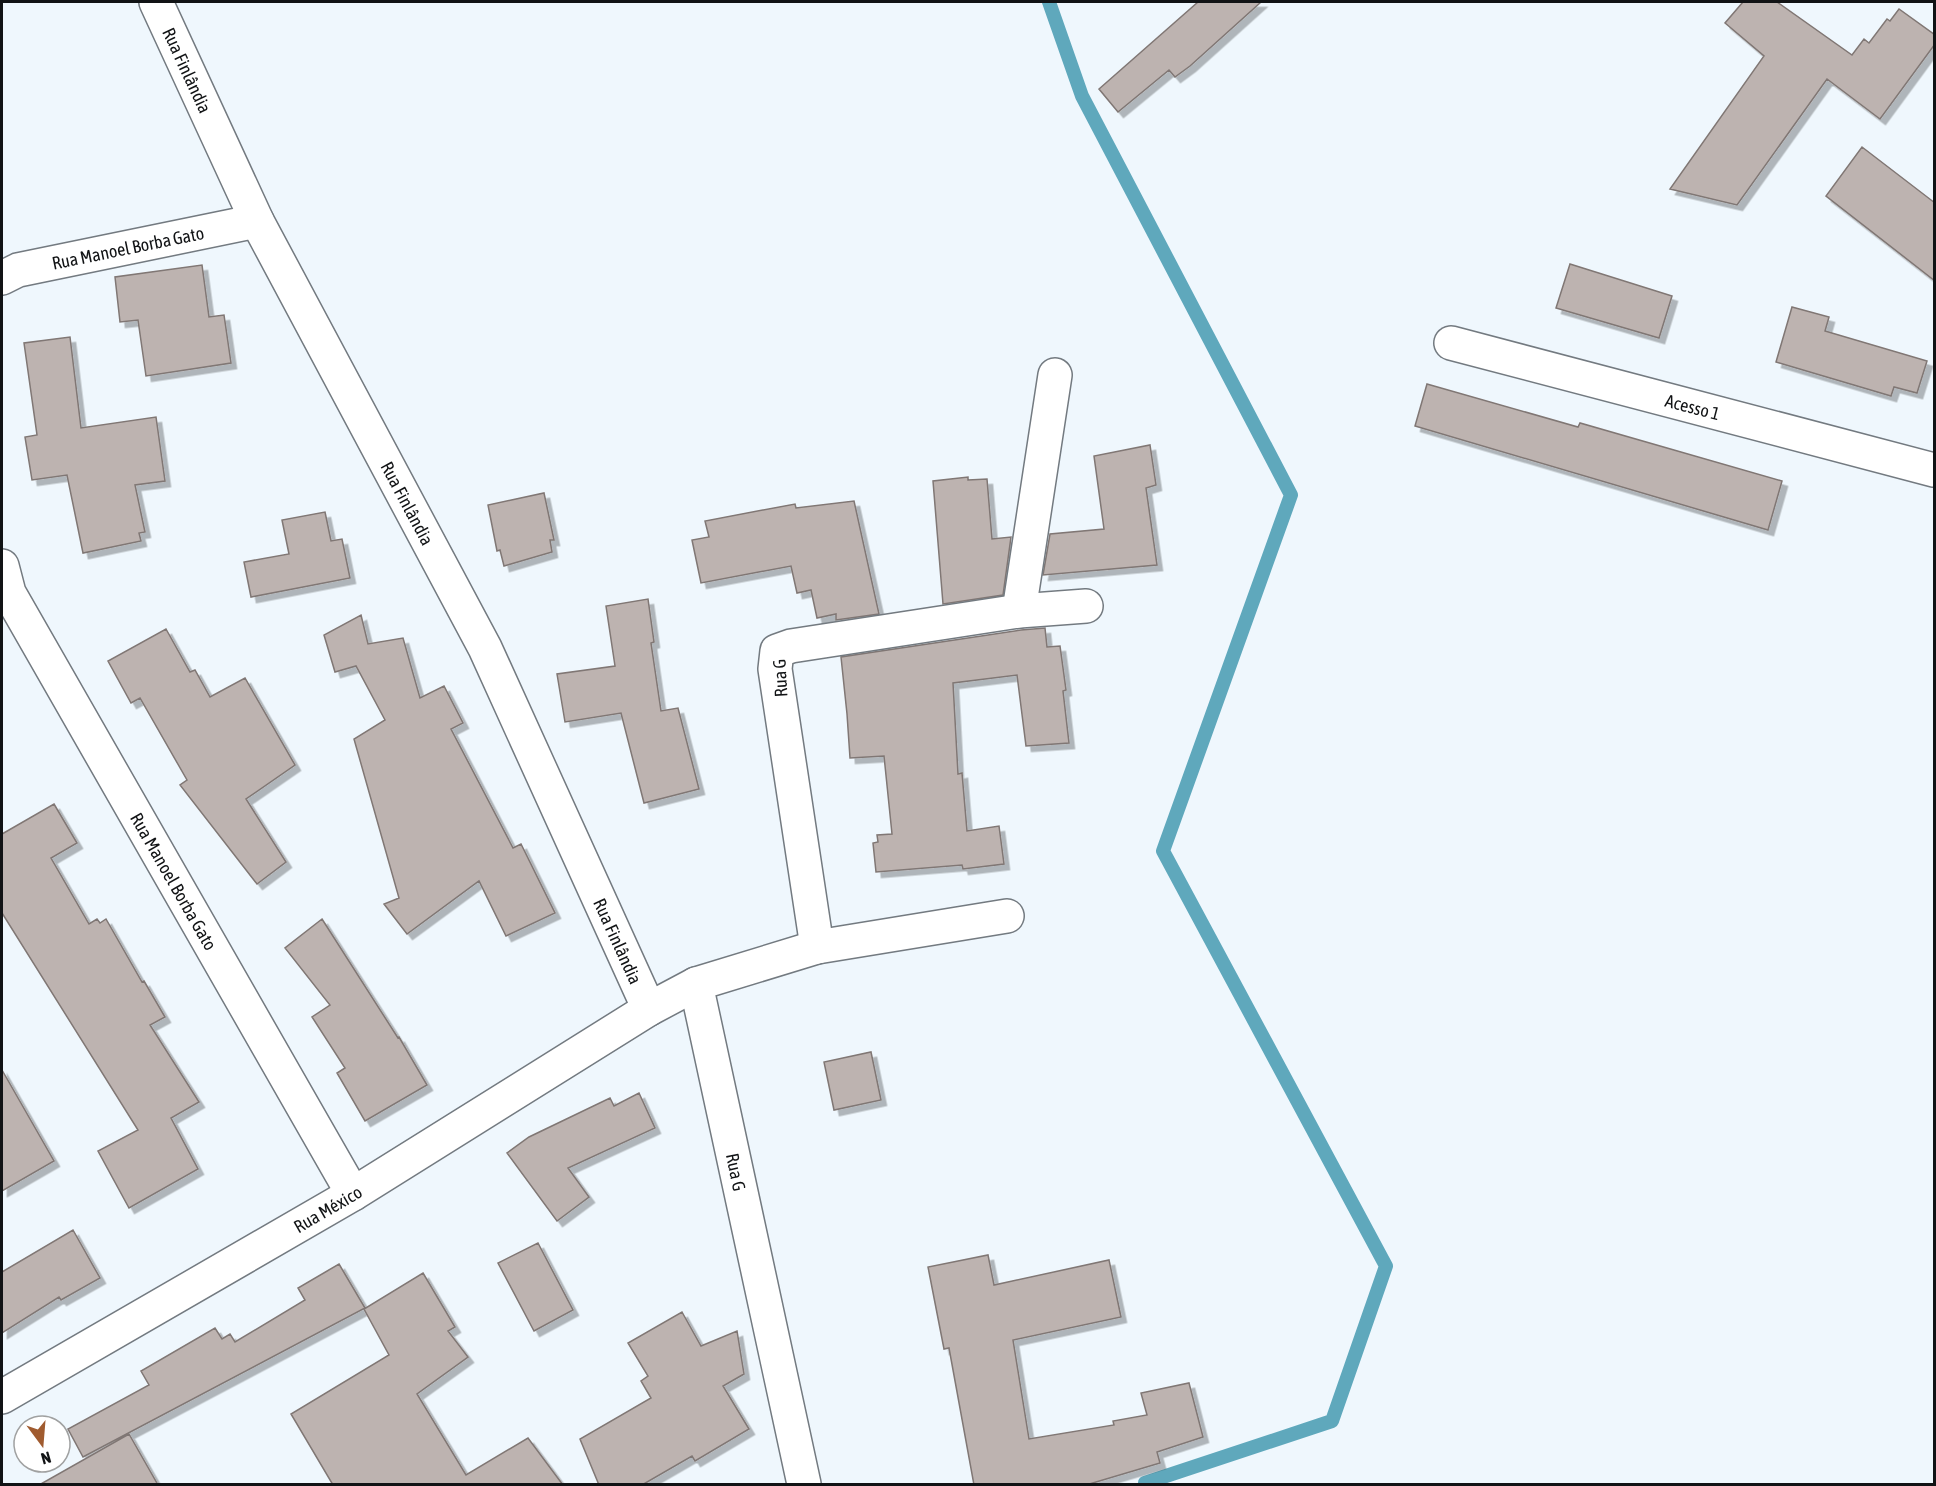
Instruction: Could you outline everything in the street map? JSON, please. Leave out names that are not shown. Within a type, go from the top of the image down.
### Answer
[{"type":"street","name":"Rua Finlândia","points":[[156,2],[257,221],[484,648],[649,1008]]},
{"type":"street","name":"Rua Manoel Borba Gato","points":[[2,278],[18,270],[257,221]]},
{"type":"street","name":"Acesso 1","points":[[1451,343],[1935,470]]},
{"type":"street","points":[[1055,375],[1019,611],[1086,606]]},
{"type":"street","name":"Rua Manoel Borba Gato","points":[[2,566],[9,593],[353,1194]]},
{"type":"street","name":"Rua G","points":[[817,947],[775,669],[777,651],[791,646],[1019,611]]},
{"type":"street","points":[[696,984],[817,947],[1007,916]]},
{"type":"street","name":"Rua México","points":[[2,1397],[353,1194],[649,1008],[696,984]]},
{"type":"street","name":"Rua G","points":[[696,984],[804,1485]]},
{"type":"building","points":[[1198,2],[1261,2],[1190,66],[1175,77],[1169,70],[1118,112],[1099,89]]},
{"type":"building","points":[[1743,2],[1777,2],[1852,55],[1864,39],[1869,43],[1887,19],[1890,21],[1899,9],[1935,35],[1935,44],[1880,119],[1827,79],[1737,205],[1670,189],[1764,56],[1725,23]]},
{"type":"building","points":[[1862,147],[1935,203],[1935,281],[1826,196]]},
{"type":"building","points":[[1570,264],[1672,296],[1659,338],[1556,308]]},
{"type":"building","points":[[202,265],[209,317],[224,315],[231,363],[146,376],[138,320],[120,322],[115,277]]},
{"type":"building","points":[[1792,307],[1829,317],[1825,331],[1927,361],[1917,393],[1894,387],[1891,396],[1776,362]]},
{"type":"building","points":[[70,337],[81,428],[156,417],[165,481],[135,485],[145,532],[139,533],[141,541],[83,553],[67,475],[32,480],[25,437],[37,435],[24,343]]},
{"type":"building","points":[[1427,384],[1578,427],[1580,423],[1782,481],[1768,530],[1415,426]]},
{"type":"building","points":[[1150,445],[1156,485],[1146,488],[1157,565],[1043,575],[1050,534],[1104,529],[1094,456]]},
{"type":"building","points":[[968,477],[968,480],[987,479],[992,539],[1011,537],[1003,595],[943,604],[933,481]]},
{"type":"building","points":[[544,493],[554,540],[550,540],[552,552],[504,566],[500,550],[497,551],[488,505]]},
{"type":"building","points":[[854,501],[879,614],[836,620],[836,614],[817,618],[811,590],[797,593],[791,566],[701,583],[692,540],[709,537],[705,521],[795,504],[796,508]]},
{"type":"building","points":[[325,512],[331,541],[342,539],[350,578],[251,597],[244,562],[289,554],[282,520]]},
{"type":"building","points":[[648,599],[654,642],[651,643],[661,711],[678,708],[699,789],[644,803],[621,713],[565,722],[557,674],[615,666],[606,606]]},
{"type":"building","points":[[361,615],[368,644],[403,638],[420,698],[444,686],[463,723],[451,729],[513,848],[521,844],[555,913],[506,936],[479,881],[407,934],[384,904],[399,898],[354,739],[385,720],[356,666],[335,672],[324,635]]},
{"type":"building","points":[[1045,628],[1047,647],[1060,646],[1066,690],[1063,691],[1069,743],[1026,746],[1017,675],[953,683],[958,774],[962,773],[967,831],[999,826],[1004,864],[963,869],[962,865],[876,872],[873,843],[878,842],[877,835],[892,834],[884,756],[850,758],[841,657]]},
{"type":"building","points":[[166,629],[190,672],[195,670],[210,697],[245,678],[295,765],[246,799],[286,862],[257,884],[180,785],[187,780],[140,698],[131,703],[108,661]]},
{"type":"building","points":[[54,804],[77,843],[51,858],[89,924],[97,919],[100,923],[106,919],[142,982],[144,981],[165,1017],[150,1025],[199,1102],[171,1118],[198,1169],[129,1208],[98,1151],[138,1130],[2,913],[2,834]]},
{"type":"building","points":[[322,919],[399,1037],[427,1085],[365,1121],[337,1073],[345,1068],[312,1017],[330,1005],[285,948]]},
{"type":"building","points":[[871,1052],[881,1100],[834,1110],[824,1062]]},
{"type":"building","points":[[2,1070],[54,1161],[2,1191]]},
{"type":"building","points":[[639,1093],[655,1128],[568,1168],[589,1197],[557,1221],[507,1153],[529,1137],[610,1098],[614,1106]]},
{"type":"building","points":[[73,1230],[100,1278],[61,1300],[59,1297],[2,1333],[2,1272]]},
{"type":"building","points":[[538,1243],[573,1310],[534,1331],[498,1263]]},
{"type":"building","points":[[988,1255],[994,1285],[1109,1260],[1121,1317],[1013,1340],[1029,1439],[1114,1425],[1113,1421],[1147,1415],[1141,1393],[1189,1383],[1203,1437],[1157,1452],[1160,1463],[1086,1485],[974,1485],[949,1348],[944,1349],[928,1267]]},
{"type":"building","points":[[339,1264],[365,1308],[83,1457],[72,1436],[72,1427],[149,1385],[141,1371],[215,1328],[222,1339],[230,1334],[235,1342],[305,1300],[298,1288]]},
{"type":"building","points":[[423,1273],[455,1327],[448,1331],[468,1357],[417,1394],[466,1475],[528,1438],[563,1485],[333,1485],[291,1414],[389,1355],[364,1309]]},
{"type":"building","points":[[682,1312],[701,1346],[737,1331],[744,1374],[723,1386],[749,1429],[695,1461],[692,1456],[642,1485],[599,1485],[580,1439],[651,1398],[641,1381],[648,1376],[628,1343]]},
{"type":"building","points":[[129,1434],[158,1485],[39,1485],[58,1474],[72,1474],[72,1466]]},
{"type":"waterway","points":[[1049,2],[1082,96],[1291,495],[1163,851],[1386,1266],[1332,1421],[1145,1484]]}]
